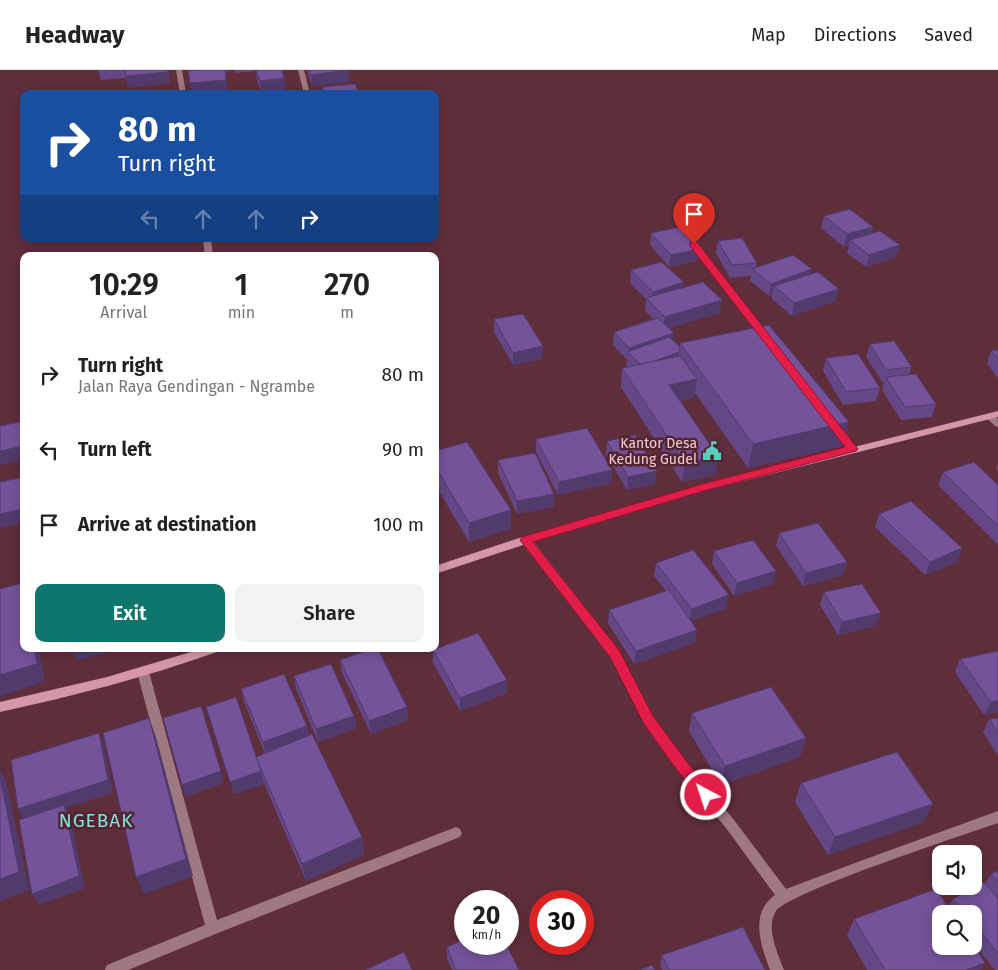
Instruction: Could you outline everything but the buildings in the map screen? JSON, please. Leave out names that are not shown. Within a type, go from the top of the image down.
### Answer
[{"type":"main road","points":[[439,569],[526,540],[706,487],[994,415]]},
{"type":"main road","points":[[0,707],[57,695],[143,672],[204,652]]},
{"type":"street","points":[[179,70],[182,90]]},
{"type":"street","points":[[301,70],[306,90]]},
{"type":"street","points":[[694,244],[773,346]]},
{"type":"street","points":[[994,415],[998,424]]},
{"type":"street","points":[[828,417],[852,449]]},
{"type":"street","points":[[526,540],[614,654],[648,720],[682,766],[730,824],[784,897]]},
{"type":"street","points":[[143,672],[213,928]]},
{"type":"street","points":[[777,970],[769,947],[766,919],[773,904],[784,897],[851,870],[998,817]]},
{"type":"street","points":[[112,970],[213,928],[456,833]]},
{"type":"place","name":"Kantor Desa Kedung Gudel","points":[[712,451]]},
{"type":"district","name":"NGEBAK","points":[[96,820]]},
{"type":"route","points":[[694,244],[852,449],[706,487],[526,540],[614,654],[648,720],[706,795]]}]
